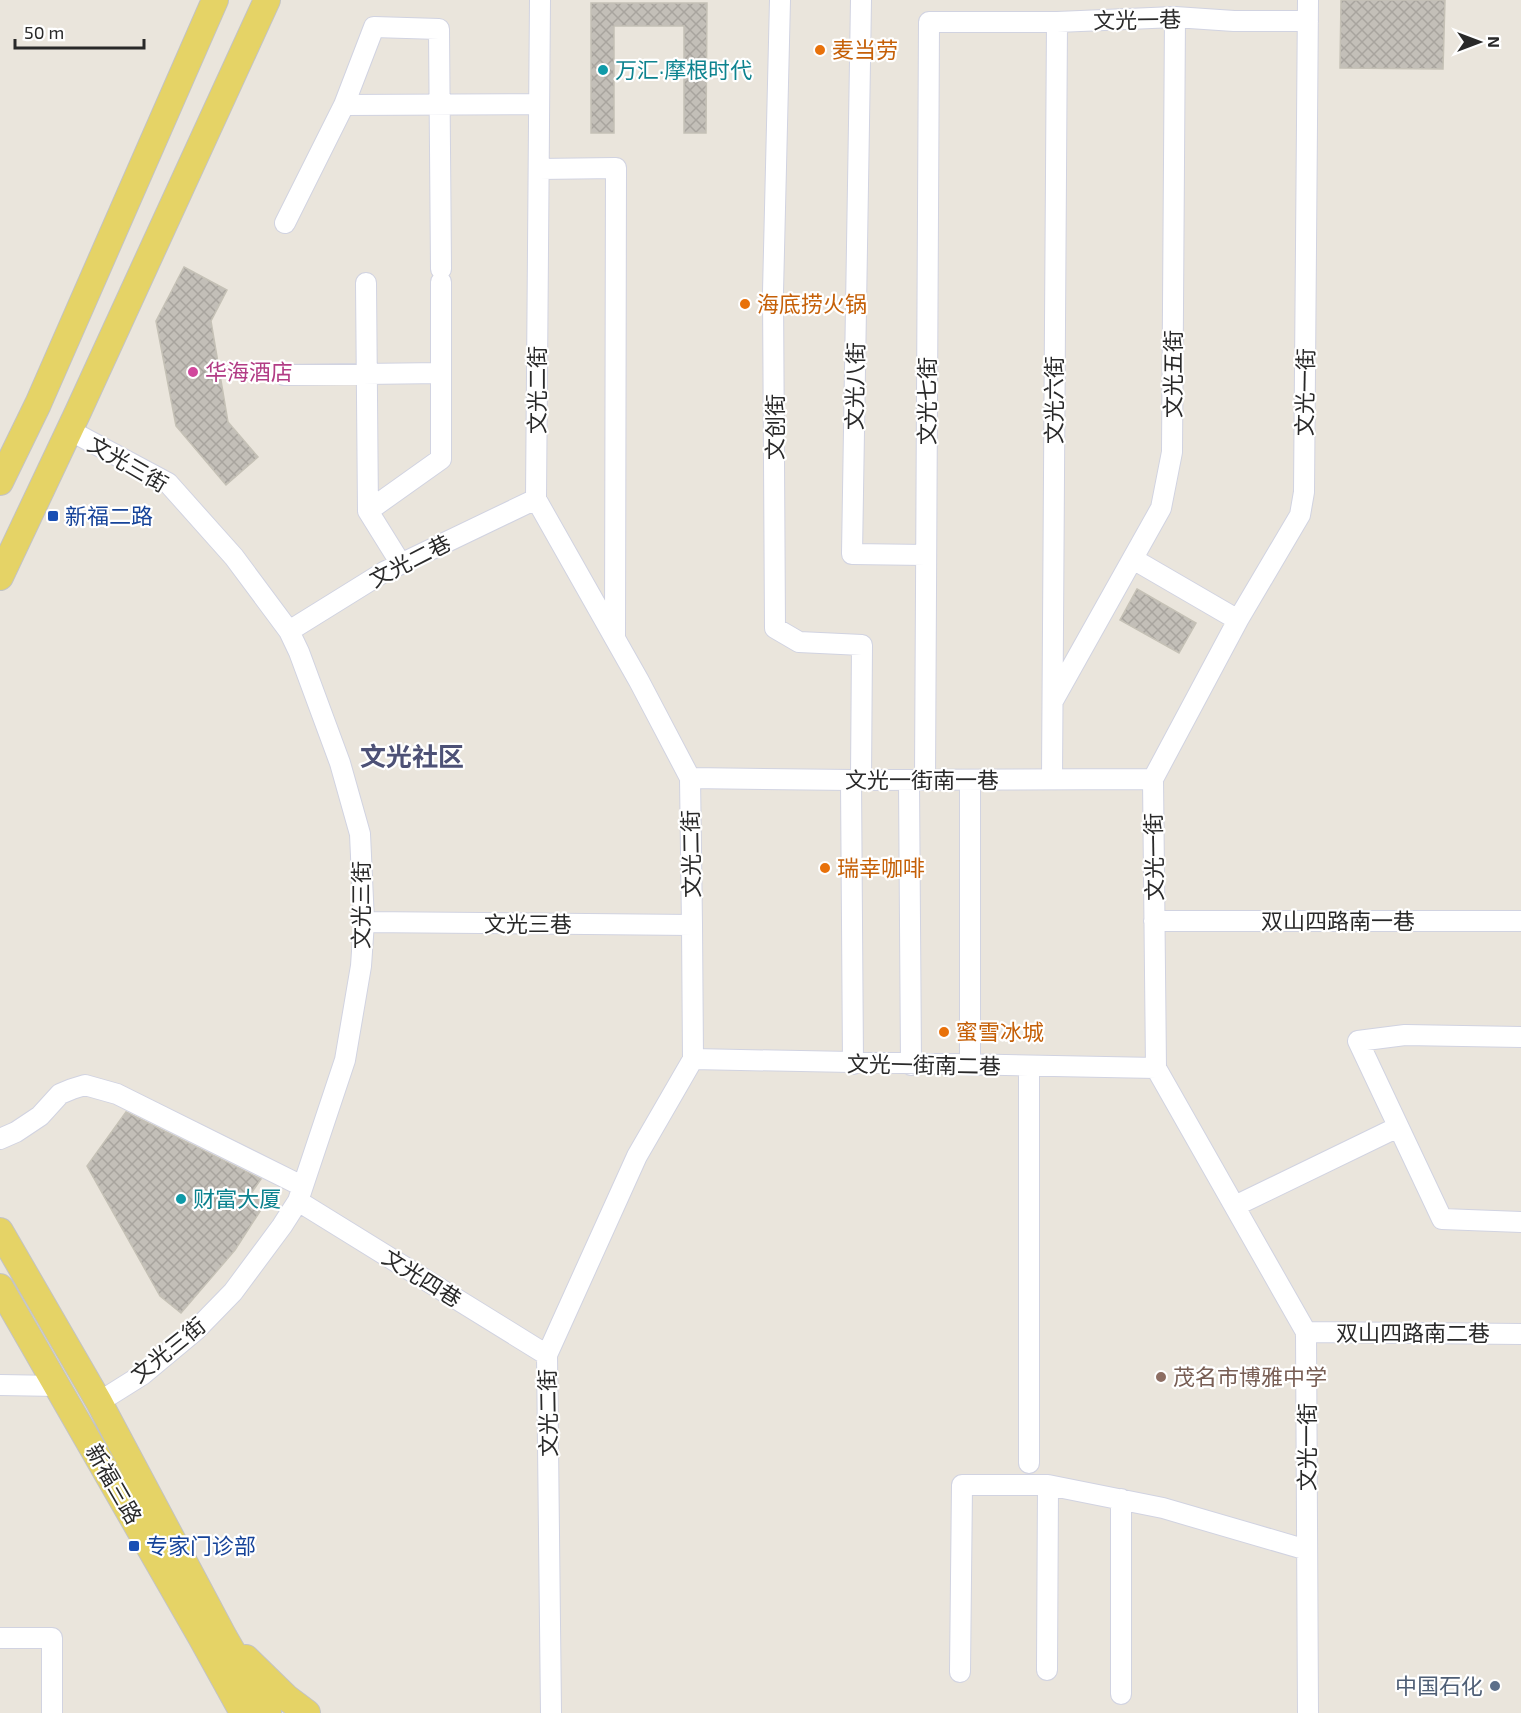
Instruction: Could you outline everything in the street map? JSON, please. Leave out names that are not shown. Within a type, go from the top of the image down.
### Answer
[{"type":"main road","points":[[0,482],[38,404],[214,0]]},
{"type":"main road","points":[[0,577],[267,0]]},
{"type":"main road","points":[[0,1231],[99,1402],[224,1637],[268,1713]]},
{"type":"main road","name":"新福三路","points":[[0,1287],[243,1713]]},
{"type":"main road","points":[[224,1637],[287,1698],[307,1713]]},
{"type":"street","name":"文光二街","points":[[540,0],[536,499],[615,638],[690,778],[693,1059],[637,1156],[547,1355],[551,1713]]},
{"type":"street","name":"文创街","points":[[780,0],[773,292],[775,628],[799,642],[862,645],[856,780]]},
{"type":"street","name":"文光八街","points":[[861,0],[852,554],[926,555]]},
{"type":"street","name":"文光一街","points":[[1308,0],[1304,492],[1300,515],[1239,620],[1153,779],[1156,1068],[1306,1332],[1308,1713]]},
{"type":"street","name":"文光一巷","points":[[929,22],[1057,22],[1175,17],[1234,21],[1308,21]]},
{"type":"street","name":"文光五街","points":[[1053,701],[1161,508],[1172,452],[1175,17]]},
{"type":"street","name":"文光七街","points":[[911,1065],[917,780],[926,555],[929,22]]},
{"type":"street","name":"文光六街","points":[[1052,779],[1057,22]]},
{"type":"street","points":[[285,223],[344,105],[374,27],[439,29],[441,459],[368,511]]},
{"type":"street","points":[[344,105],[539,104]]},
{"type":"street","points":[[538,169],[616,168],[615,638]]},
{"type":"street","points":[[366,284],[368,511],[400,564]]},
{"type":"street","points":[[284,375],[441,373]]},
{"type":"street","name":"文光三街","points":[[69,430],[168,483],[234,557],[289,631],[340,763],[360,834],[364,922],[361,966],[345,1060],[300,1194],[282,1226],[233,1292],[196,1330],[142,1375],[99,1402]]},
{"type":"street","name":"文光二巷","points":[[289,631],[384,572],[536,499]]},
{"type":"street","points":[[1133,559],[1239,620]]},
{"type":"street","name":"文光一街南一巷","points":[[690,778],[1153,779]]},
{"type":"street","points":[[853,1064],[856,780]]},
{"type":"street","points":[[970,780],[970,1065]]},
{"type":"street","name":"双山四路南一巷","points":[[1154,921],[1521,921]]},
{"type":"street","name":"文光三巷","points":[[364,922],[692,925]]},
{"type":"street","points":[[1521,1037],[1405,1035],[1358,1041],[1442,1219],[1521,1222]]},
{"type":"street","name":"文光一街南二巷","points":[[693,1059],[853,1064],[1156,1068]]},
{"type":"street","points":[[1029,1066],[1029,1463]]},
{"type":"street","name":"文光四巷","points":[[0,1139],[16,1132],[40,1116],[60,1094],[85,1085],[117,1094],[300,1194],[547,1355]]},
{"type":"street","points":[[1235,1206],[1398,1126]]},
{"type":"street","name":"双山四路南二巷","points":[[1306,1332],[1521,1334]]},
{"type":"street","points":[[0,1385],[57,1386]]},
{"type":"street","points":[[960,1672],[962,1485],[1048,1485],[1163,1508],[1308,1550]]},
{"type":"street","points":[[1047,1670],[1048,1485]]},
{"type":"street","points":[[1121,1499],[1121,1694]]},
{"type":"street","points":[[0,1638],[52,1638],[52,1713]]},
{"type":"building","points":[[1341,0],[1445,0],[1443,69],[1340,68]]},
{"type":"building","name":"万汇·摩根时代","points":[[591,3],[707,3],[706,133],[684,133],[684,26],[614,26],[614,133],[591,133]]},
{"type":"building","name":"华海酒店","points":[[184,267],[227,290],[211,321],[228,422],[258,457],[226,485],[176,426],[156,321]]},
{"type":"building","points":[[1137,589],[1196,623],[1179,653],[1120,620]]},
{"type":"building","name":"财富大厦","points":[[126,1112],[261,1179],[252,1192],[264,1205],[235,1250],[181,1313],[160,1296],[87,1166]]},
{"type":"place","name":"麦当劳","points":[[820,50]]},
{"type":"place","name":"万汇·摩根时代","points":[[603,70]]},
{"type":"place","name":"海底捞火锅","points":[[745,304]]},
{"type":"place","name":"华海酒店","points":[[193,372]]},
{"type":"place","name":"新福二路","points":[[53,516]]},
{"type":"place","name":"瑞幸咖啡","points":[[825,868]]},
{"type":"place","name":"蜜雪冰城","points":[[944,1032]]},
{"type":"place","name":"财富大厦","points":[[181,1199]]},
{"type":"place","name":"茂名市博雅中学","points":[[1161,1377]]},
{"type":"place","name":"专家门诊部","points":[[134,1546]]},
{"type":"place","name":"中国石化","points":[[1495,1686]]},
{"type":"district","name":"文光社区","points":[[412,757]]}]
